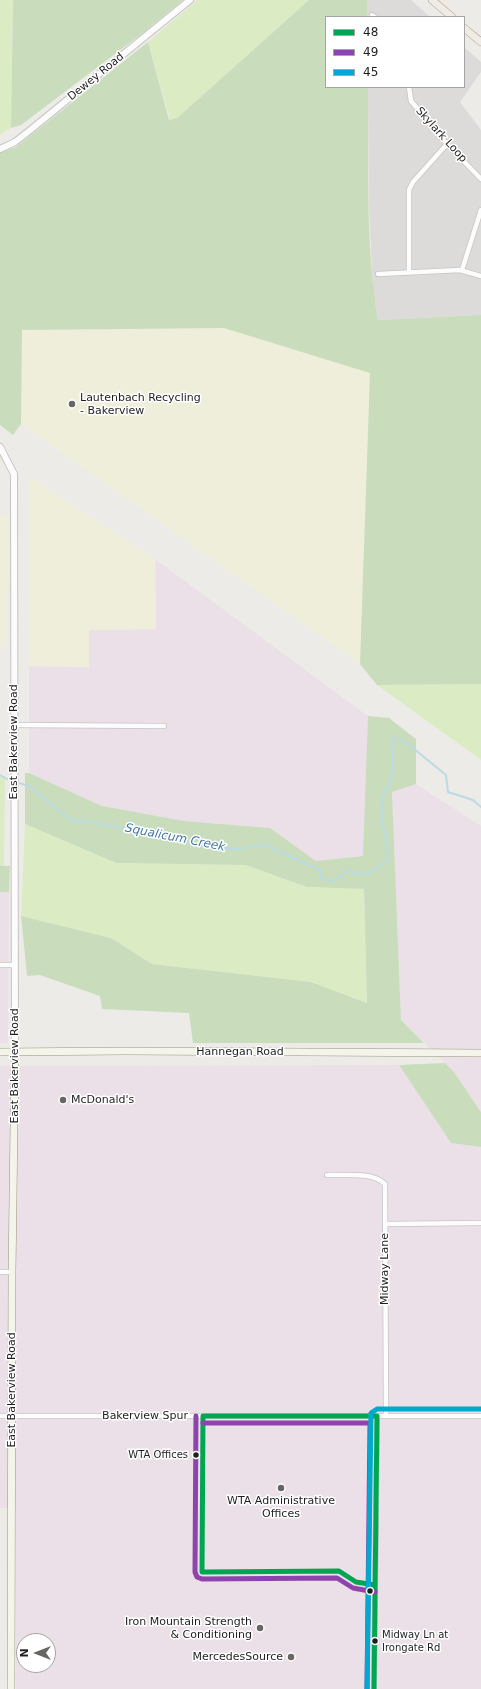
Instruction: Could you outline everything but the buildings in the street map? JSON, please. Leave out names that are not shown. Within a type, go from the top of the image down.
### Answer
[{"type":"main road","points":[[432,0],[451,16]]},
{"type":"main road","points":[[465,29],[481,42]]},
{"type":"main road","name":"Hannegan Road","points":[[0,1052],[126,1051],[481,1054]]},
{"type":"main road","name":"East Bakerview Road","points":[[11,1689],[13,1416],[12,1272],[15,1052]]},
{"type":"street","name":"Dewey Road","points":[[0,149],[15,142],[190,0]]},
{"type":"street","name":"Skylark Loop","points":[[409,88],[411,101],[447,144],[481,179]]},
{"type":"street","points":[[409,272],[409,190],[413,182],[447,144]]},
{"type":"street","points":[[462,270],[481,210]]},
{"type":"street","points":[[378,274],[462,270],[481,276]]},
{"type":"street","name":"East Bakerview Road","points":[[0,447],[14,474],[15,1052]]},
{"type":"street","points":[[14,725],[164,726]]},
{"type":"street","points":[[0,965],[14,965]]},
{"type":"street","name":"Midway Lane","points":[[327,1175],[370,1176],[379,1178],[385,1184],[386,1416]]},
{"type":"street","points":[[386,1224],[481,1224]]},
{"type":"street","points":[[0,1272],[12,1272]]},
{"type":"street","name":"Bakerview Spur","points":[[0,1416],[481,1416]]},
{"type":"street","points":[[374,1689],[377,1416]]},
{"type":"shaded area","points":[[367,0],[411,0],[429,16],[367,16]]},
{"type":"shaded area","points":[[465,48],[481,62],[481,72],[460,102],[481,130],[481,315],[378,320],[373,290],[369,208],[368,88],[465,88]]},
{"type":"shaded area","points":[[155,559],[368,716],[364,856],[316,861],[270,828],[184,821],[102,806],[29,773],[29,666],[89,667],[89,630],[156,629]]},
{"type":"shaded area","points":[[416,784],[481,826],[481,1112],[454,1072],[401,1020],[392,792]]},
{"type":"shaded area","points":[[0,892],[9,892],[8,1043],[0,1043]]},
{"type":"shaded area","points":[[399,1065],[451,1143],[481,1147],[481,1689],[16,1689],[16,1673],[56,1673],[56,1633],[16,1633],[16,1508],[0,1508],[0,1066]]},
{"type":"green space","points":[[0,0],[13,0],[11,128],[0,135]]},
{"type":"green space","points":[[13,0],[183,0],[144,32],[21,125],[11,128]]},
{"type":"green space","points":[[197,0],[309,0],[177,118],[170,120],[148,42]]},
{"type":"green space","points":[[309,0],[367,0],[367,16],[325,16],[325,88],[368,88],[369,233],[378,320],[481,315],[481,684],[377,685],[360,664],[370,373],[224,328],[22,330],[21,424],[13,435],[0,425],[0,152],[16,147],[148,42],[169,120],[177,118]]},
{"type":"green space","points":[[224,328],[370,373],[360,664],[21,424],[22,330]]},
{"type":"green space","points":[[30,477],[155,559],[156,629],[89,630],[89,667],[29,666]]},
{"type":"green space","points":[[0,516],[10,516],[7,646],[0,646]]},
{"type":"green space","points":[[481,684],[481,760],[377,685]]},
{"type":"green space","points":[[368,716],[389,718],[416,739],[416,784],[392,792],[401,1020],[424,1043],[193,1043],[189,1013],[102,1009],[100,996],[40,975],[27,976],[21,916],[111,938],[152,964],[311,982],[367,1003],[364,889],[307,887],[245,865],[116,863],[25,824],[25,773],[29,773],[102,806],[184,821],[270,828],[316,861],[363,856]]},
{"type":"green space","points":[[0,776],[5,776],[4,866],[0,866]]},
{"type":"green space","points":[[25,824],[116,863],[245,865],[307,887],[364,889],[367,1003],[311,982],[152,964],[111,938],[21,916]]},
{"type":"green space","points":[[0,866],[10,866],[9,892],[0,892]]},
{"type":"green space","points":[[445,1063],[454,1072],[481,1112],[481,1147],[451,1143],[399,1065]]},
{"type":"waterway","name":"Squalicum Creek","points":[[0,775],[9,780],[29,786],[69,819],[129,829],[203,846],[235,849],[265,845],[320,870],[321,878],[330,881],[336,880],[348,869],[356,874],[365,874],[378,868],[388,859],[382,818],[383,796],[391,780],[393,762],[392,738],[403,740],[446,775],[448,792],[473,800],[481,807]]},
{"type":"transit line","name":"45","points":[[367,1689],[371,1413],[377,1409],[481,1409]]},
{"type":"transit line","name":"49","points":[[196,1416],[195,1572],[197,1577],[202,1579],[337,1578],[353,1588],[375,1592]]},
{"type":"transit line","name":"48","points":[[203,1416],[377,1416],[374,1689]]},
{"type":"transit line","name":"48","points":[[203,1416],[202,1572],[339,1571],[356,1582],[375,1585]]},
{"type":"transit line","name":"49","points":[[203,1423],[370,1423],[367,1689]]},
{"type":"place","name":"Lautenbach Recycling - Bakerview","points":[[72,404]]},
{"type":"place","name":"McDonald's","points":[[63,1100]]},
{"type":"place","name":"WTA Offices","points":[[196,1455]]},
{"type":"place","name":"WTA Administrative Offices","points":[[281,1488]]},
{"type":"place","name":"Iron Mountain Strength & Conditioning","points":[[260,1628]]},
{"type":"place","name":"Midway Ln at Irongate Rd","points":[[375,1641]]},
{"type":"place","name":"MercedesSource","points":[[291,1657]]}]
